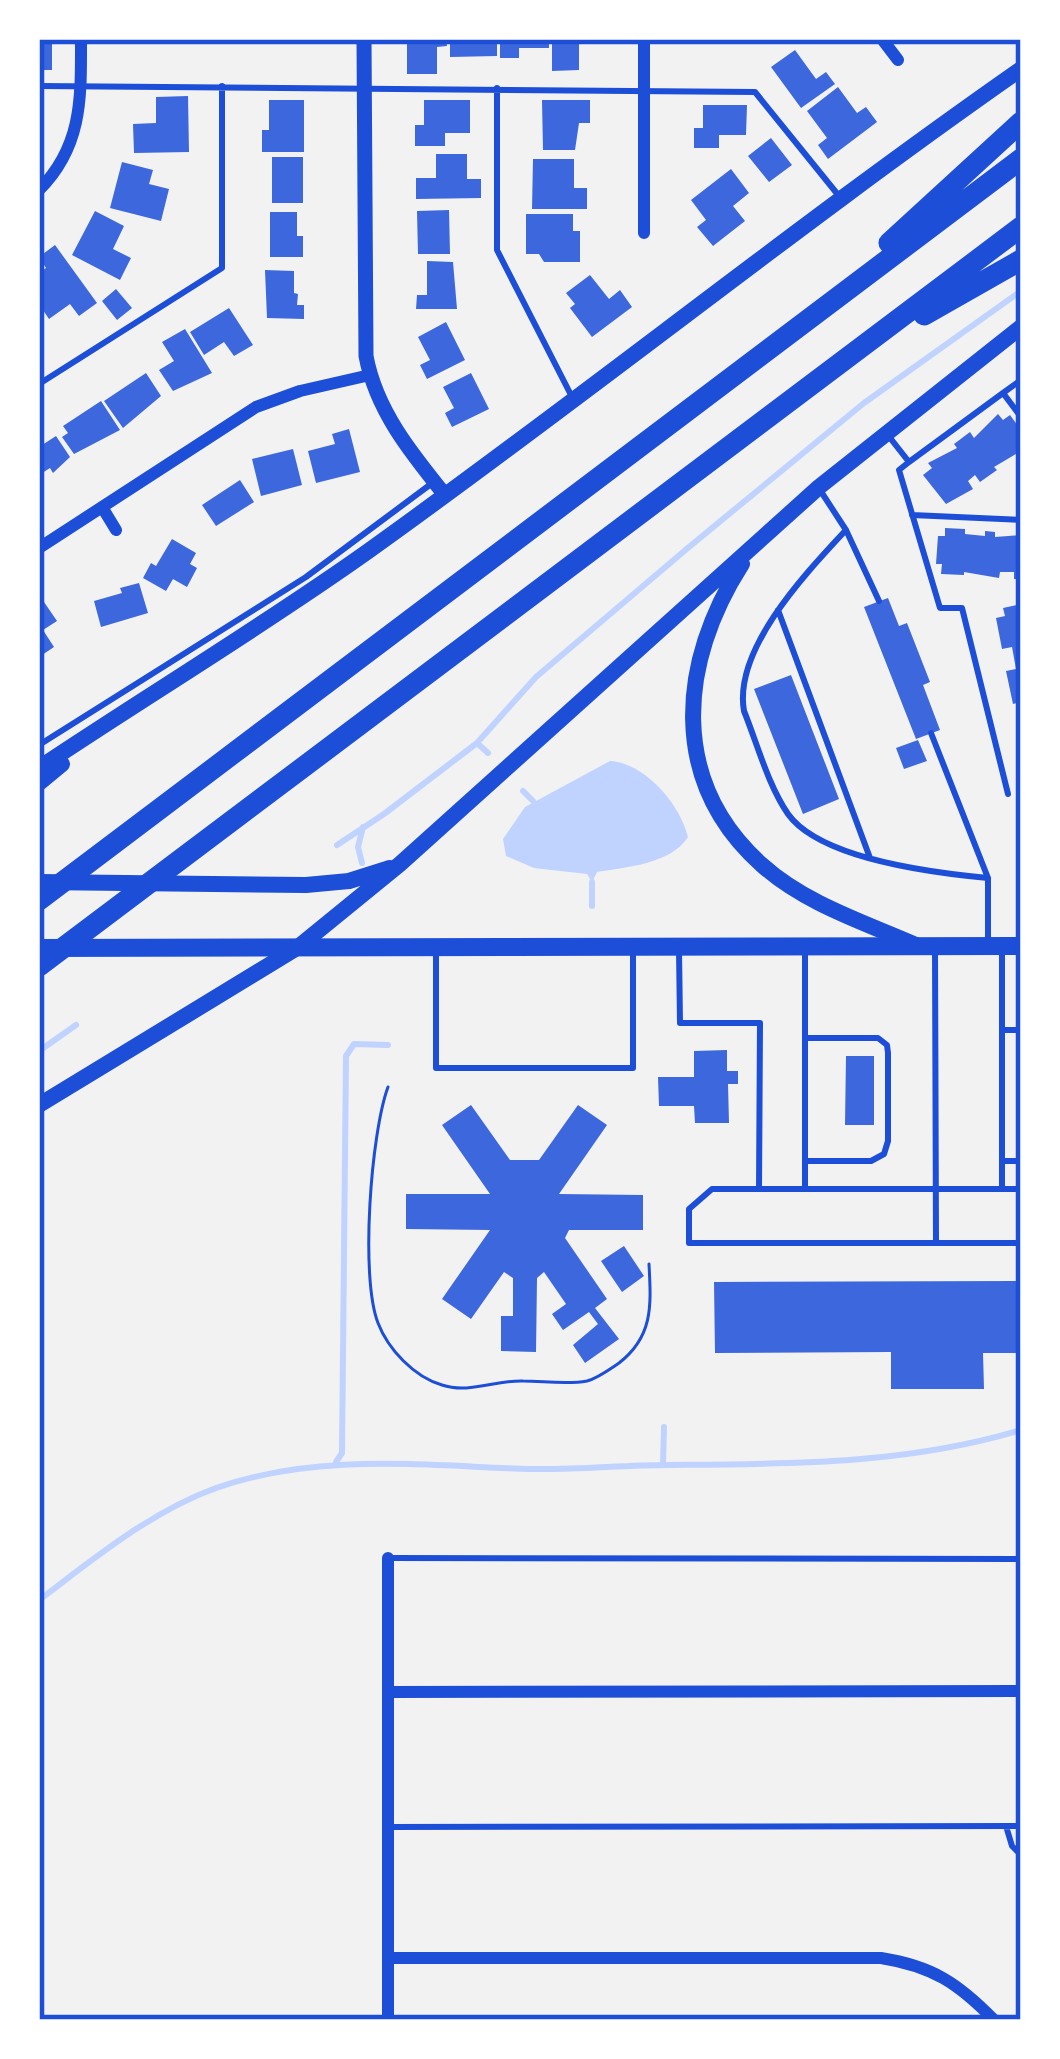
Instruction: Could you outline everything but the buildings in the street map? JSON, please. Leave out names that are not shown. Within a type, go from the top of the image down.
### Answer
[{"type":"highway","points":[[800,325],[1021,122]]},
{"type":"highway","points":[[39,900],[1021,159]]},
{"type":"highway","points":[[39,966],[1021,227]]},
{"type":"highway","points":[[744,436],[932,310],[1021,260]]},
{"type":"main road","points":[[39,768],[364,554],[440,488],[574,400],[1021,69]]},
{"type":"main road","points":[[39,1105],[297,949],[400,864],[819,487],[1021,327]]},
{"type":"main road","points":[[754,544],[715,609],[699,651],[693,718],[702,773],[730,830],[763,866],[820,902],[927,946]]},
{"type":"main road","points":[[39,783],[113,722]]},
{"type":"main road","points":[[39,882],[306,885],[349,881],[400,864]]},
{"type":"main road","points":[[39,949],[1004,946]]},
{"type":"street","points":[[39,190],[71,146],[80,115],[81,39]]},
{"type":"street","points":[[364,39],[364,332],[370,375],[396,431],[440,488]]},
{"type":"street","points":[[644,39],[644,233]]},
{"type":"street","points":[[883,39],[898,60]]},
{"type":"street","points":[[39,548],[256,407],[370,375]]},
{"type":"street","points":[[102,507],[116,530]]},
{"type":"street","points":[[388,1558],[388,2020]]},
{"type":"street","points":[[388,1692],[1021,1691]]},
{"type":"street","points":[[389,1958],[881,1958],[919,1964],[947,1979],[994,2020]]},
{"type":"lane","points":[[39,86],[754,92],[842,199]]},
{"type":"lane","points":[[39,385],[222,268],[223,86]]},
{"type":"lane","points":[[497,88],[496,250],[574,400]]},
{"type":"lane","points":[[1008,794],[962,608],[940,608],[899,470],[1021,380]]},
{"type":"lane","points":[[1003,393],[1021,417]]},
{"type":"lane","points":[[885,431],[909,462]]},
{"type":"lane","points":[[819,487],[846,530],[879,601]]},
{"type":"lane","points":[[39,745],[440,488]]},
{"type":"lane","points":[[912,515],[1021,520]]},
{"type":"lane","points":[[846,530],[778,610],[748,669],[744,711],[790,818],[816,836],[870,858],[929,872],[988,878]]},
{"type":"lane","points":[[778,610],[870,858]]},
{"type":"lane","points":[[931,733],[988,878],[1004,946],[1002,1190]]},
{"type":"lane","points":[[805,946],[806,1190]]},
{"type":"lane","points":[[927,946],[936,1244]]},
{"type":"lane","points":[[436,948],[436,1068],[633,1068],[633,947]]},
{"type":"lane","points":[[679,947],[680,1022],[760,1022],[759,1190]]},
{"type":"lane","points":[[1003,1030],[1021,1030]]},
{"type":"lane","points":[[805,1038],[878,1038],[887,1045],[888,1053],[884,1154],[871,1161],[806,1161]]},
{"type":"lane","points":[[1003,1161],[1021,1161]]},
{"type":"lane","points":[[1021,1190],[712,1190],[689,1209],[689,1244],[1021,1243]]},
{"type":"lane","points":[[388,1558],[1021,1559]]},
{"type":"lane","points":[[1006,1826],[1012,1846],[1021,1855]]},
{"type":"lane","points":[[388,1827],[1021,1826]]},
{"type":"path","points":[[388,1087],[374,1133],[372,1302],[386,1339],[411,1368],[439,1385],[462,1390],[502,1381],[589,1381],[640,1344],[651,1303],[649,1264]]},
{"type":"water","points":[[610,761],[636,769],[669,799],[688,837],[680,846],[647,863],[597,872],[592,882],[587,874],[534,868],[506,856],[503,839],[525,807]]},
{"type":"waterway","points":[[488,753],[477,743],[536,677],[864,403],[1021,291]]},
{"type":"waterway","points":[[337,845],[477,743]]},
{"type":"waterway","points":[[523,791],[533,801]]},
{"type":"waterway","points":[[362,863],[358,847],[363,827]]},
{"type":"waterway","points":[[592,882],[592,906]]},
{"type":"waterway","points":[[39,1051],[76,1025]]},
{"type":"waterway","points":[[336,1462],[342,1453],[346,1056],[354,1044],[388,1045]]},
{"type":"waterway","points":[[663,1465],[664,1427]]},
{"type":"waterway","points":[[39,1600],[168,1510],[216,1488],[294,1469],[372,1464],[549,1469],[802,1463],[934,1450],[1021,1430]]}]
